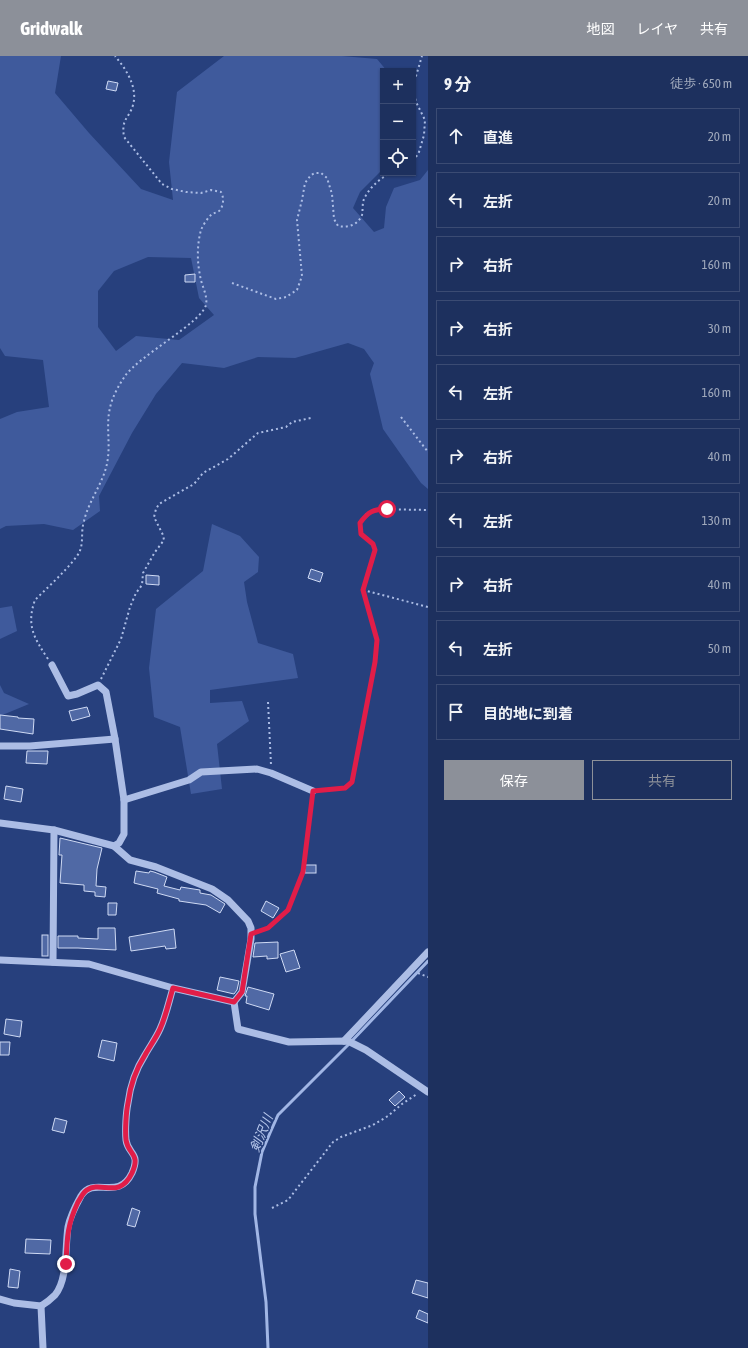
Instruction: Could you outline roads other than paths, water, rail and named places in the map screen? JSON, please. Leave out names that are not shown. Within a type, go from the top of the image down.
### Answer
[{"type":"street","points":[[52,665],[68,696],[77,694],[98,685],[106,692],[124,800],[124,834],[119,843],[114,846]]},
{"type":"street","points":[[0,746],[30,746],[115,739]]},
{"type":"street","points":[[124,800],[190,780],[201,772],[257,769],[271,773],[313,791]]},
{"type":"street","points":[[0,823],[54,830],[114,846],[130,860],[156,867],[212,889],[228,900],[248,921],[251,928],[242,992],[234,1002],[238,1029],[290,1042],[349,1042],[366,1050],[426,1091]]},
{"type":"street","points":[[53,962],[54,830]]},
{"type":"street","points":[[349,1042],[415,972],[428,952]]},
{"type":"street","points":[[0,960],[88,964],[173,988],[234,1002]]},
{"type":"street","points":[[0,1299],[14,1303],[41,1306],[55,1295],[60,1289],[66,1264],[68,1226],[71,1216],[82,1196],[87,1189],[118,1188],[123,1185],[131,1174],[136,1162],[134,1154],[130,1150],[126,1140],[128,1103],[133,1080],[144,1056],[161,1028],[173,988]]},
{"type":"street","points":[[41,1306],[43,1348]]},
{"type":"waterway","name":"剣沢川","points":[[268,1348],[266,1302],[255,1214],[255,1187],[262,1152],[278,1115],[347,1046],[428,961]]}]
